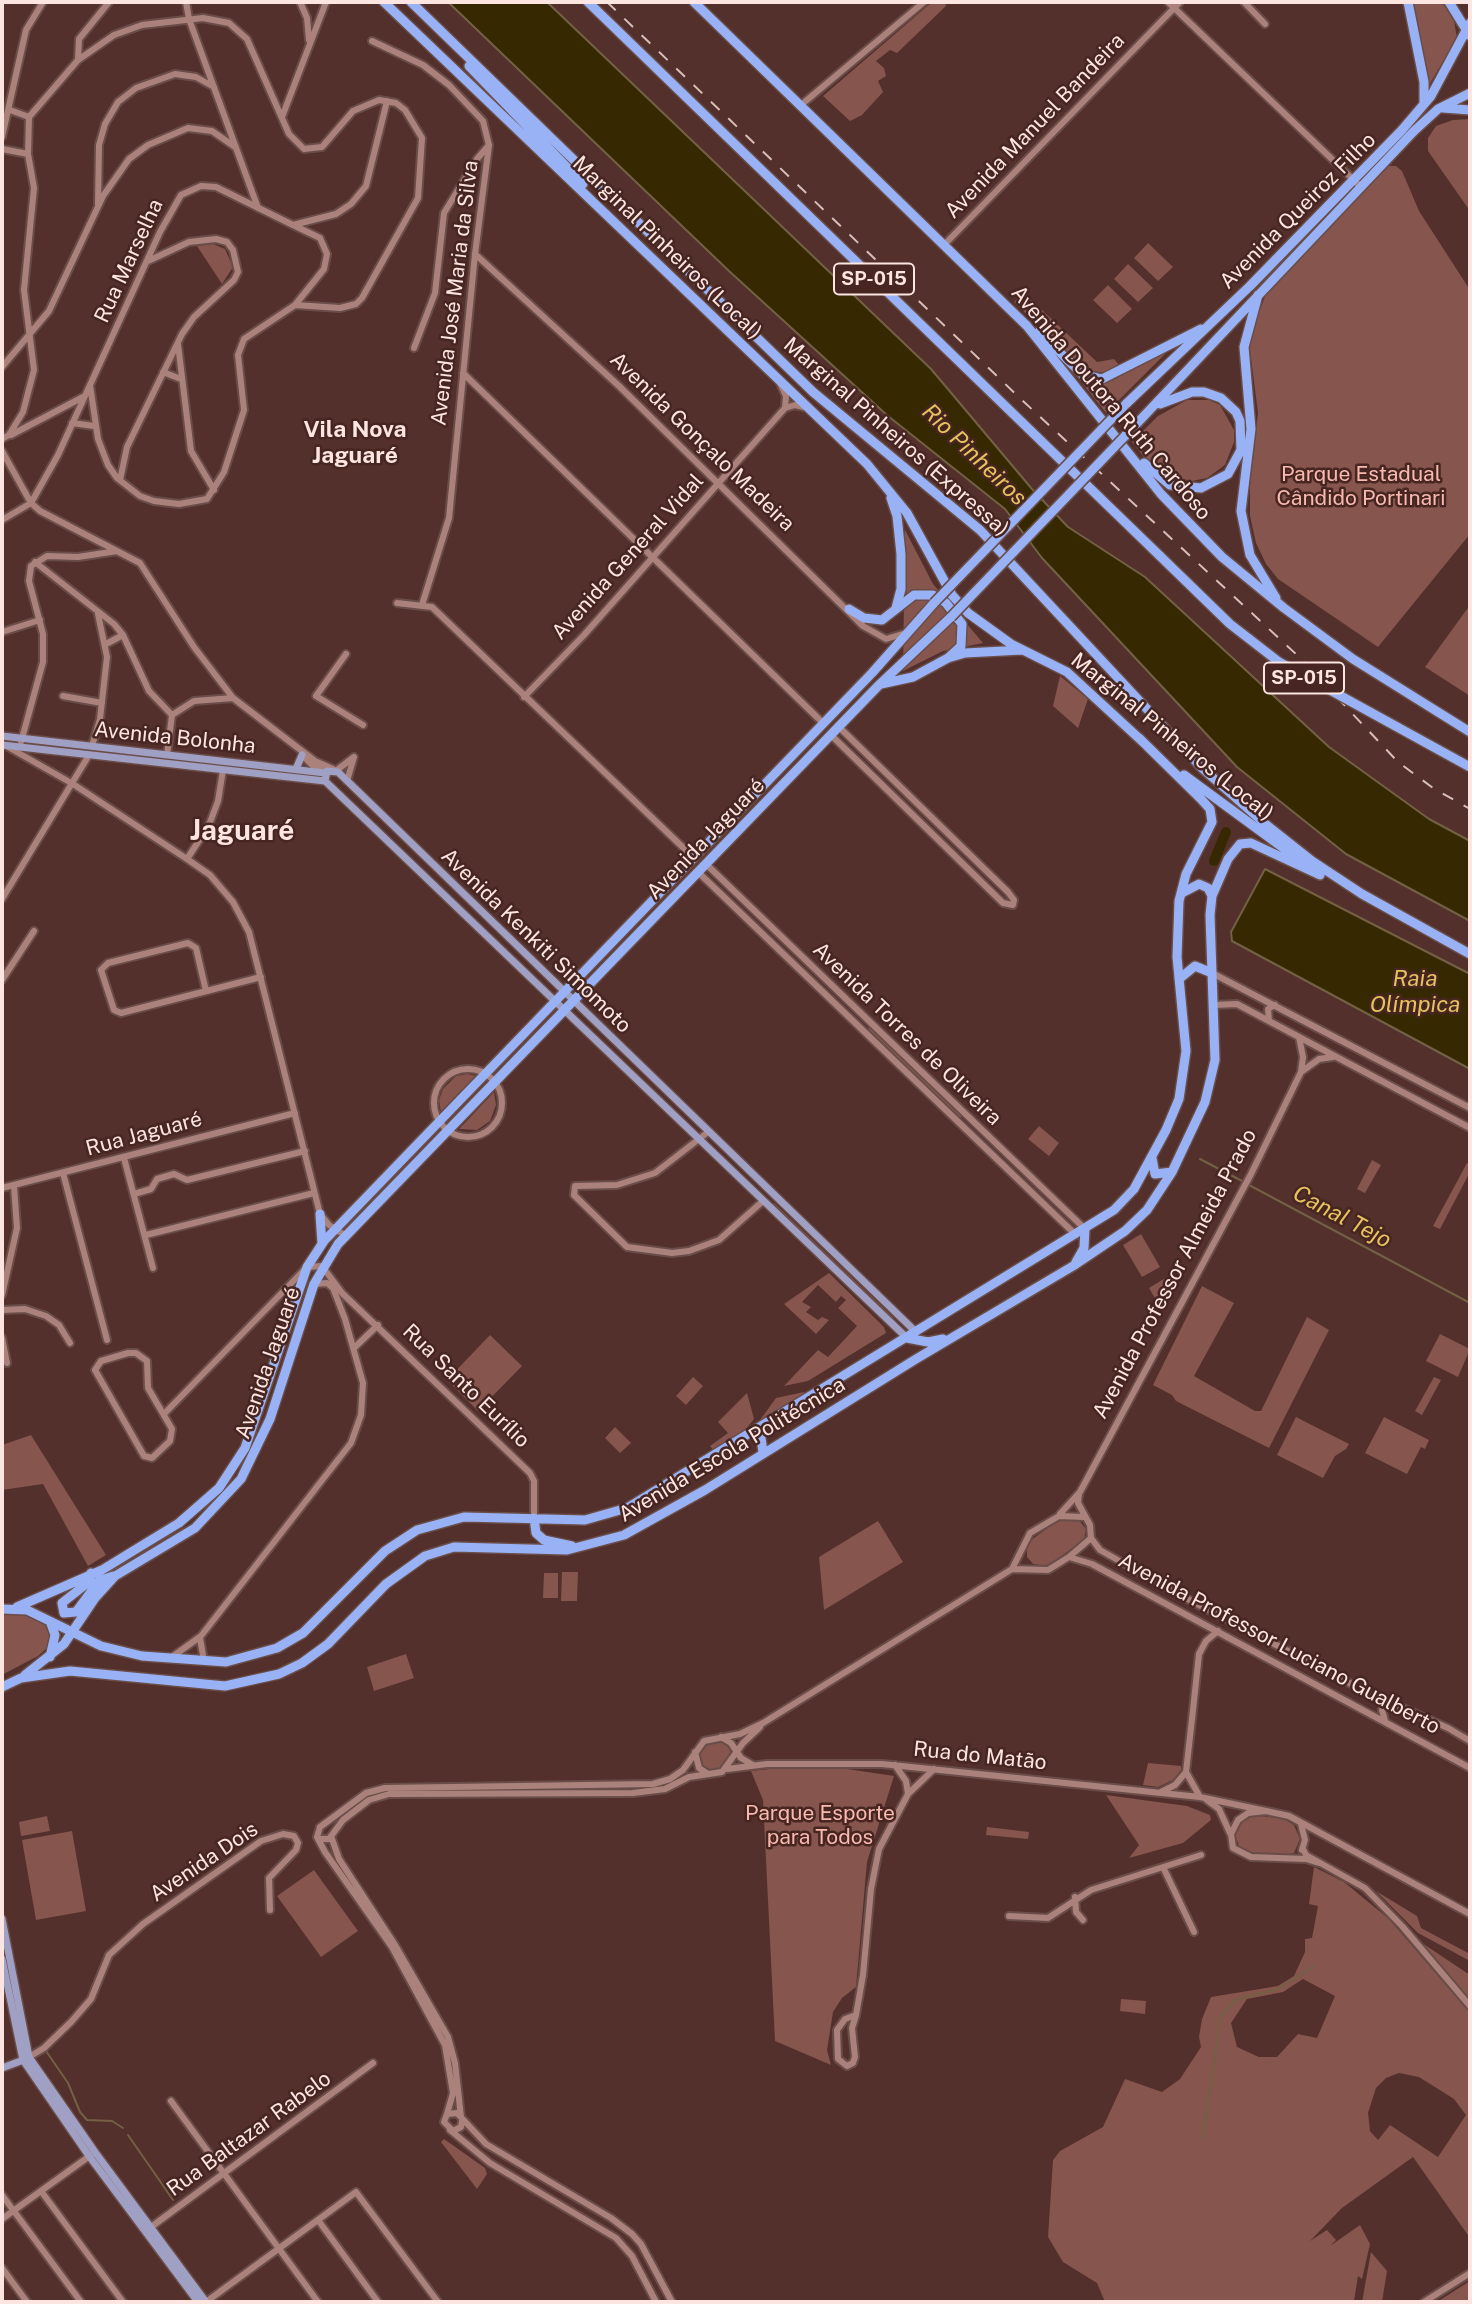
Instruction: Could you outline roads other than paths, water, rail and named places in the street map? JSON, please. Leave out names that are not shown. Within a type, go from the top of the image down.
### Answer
[{"type":"highway","name":"Marginal Pinheiros (Local)","points":[[384,2],[867,464],[916,527],[959,604],[993,633],[1054,664],[1079,681],[1139,738],[1320,874],[1362,894]]},
{"type":"highway","name":"Marginal Pinheiros (Expressa)","points":[[411,2],[813,392],[980,530],[1202,768],[1277,834],[1362,894],[1470,954]]},
{"type":"highway","name":"SP-015","points":[[588,2],[1230,624],[1279,662],[1470,767]]},
{"type":"highway","name":"Avenida Doutora Ruth Cardoso","points":[[694,2],[1027,326],[1190,526],[1278,604],[1353,659],[1470,732]]},
{"type":"highway","points":[[1408,2],[1424,82],[1423,106]]},
{"type":"highway","points":[[1449,2],[1469,30]]},
{"type":"highway","points":[[439,29],[489,88],[574,173],[597,205]]},
{"type":"highway","name":"Avenida Queiroz Filho","points":[[948,620],[1155,406],[1357,183],[1423,106],[1469,30]]},
{"type":"highway","name":"Avenida Queiroz Filho","points":[[934,603],[1126,404],[1357,183],[1437,109],[1470,93]]},
{"type":"highway","points":[[1437,109],[1470,110]]},
{"type":"highway","points":[[1258,293],[1244,346],[1251,429],[1242,520],[1250,555],[1278,604]]},
{"type":"highway","points":[[1027,326],[1037,330],[1082,374],[1097,379],[1114,375],[1206,327]]},
{"type":"highway","points":[[1127,451],[1158,478],[1182,488],[1201,488],[1217,482],[1234,467],[1241,450],[1242,429],[1236,412],[1221,398],[1204,392],[1192,392],[1155,406]]},
{"type":"highway","points":[[888,490],[899,527],[901,580],[896,610]]},
{"type":"highway","points":[[849,609],[864,618],[878,621],[910,597],[923,593],[946,603],[958,618],[963,631],[961,646],[948,658],[914,677],[880,684]]},
{"type":"highway","name":"Avenida Jaguaré","points":[[13,1609],[102,1570],[169,1531],[219,1488],[239,1459],[252,1432],[307,1267],[322,1244],[823,723],[934,603]]},
{"type":"highway","name":"Avenida Jaguaré","points":[[21,1678],[50,1659],[73,1632],[95,1598],[117,1575],[195,1528],[241,1479],[270,1419],[314,1284],[322,1266],[346,1236],[880,684],[948,620]]},
{"type":"highway","points":[[948,658],[978,651],[1024,650]]},
{"type":"highway","name":"Avenida Escola Politécnica","points":[[2,1608],[37,1614],[116,1651],[171,1659],[240,1660],[277,1647],[303,1633],[386,1551],[417,1530],[464,1517],[585,1520],[627,1508],[1076,1235],[1126,1199],[1174,1115],[1185,1072],[1177,931],[1186,874],[1211,825],[1211,813],[1193,789],[1139,738]]},
{"type":"highway","name":"Avenida Escola Politécnica","points":[[2,1688],[21,1678],[70,1671],[225,1686],[279,1674],[313,1656],[386,1584],[425,1556],[454,1547],[549,1551],[587,1547],[639,1528],[1073,1266],[1136,1222],[1172,1172],[1202,1111],[1215,1060],[1209,933],[1212,897],[1228,859],[1237,847],[1245,842],[1256,844],[1320,874]]},
{"type":"highway","points":[[1181,894],[1199,884],[1208,888],[1212,897]]},
{"type":"highway","points":[[1179,979],[1181,974],[1195,966],[1212,972]]},
{"type":"highway","points":[[1152,1157],[1155,1174],[1172,1172]]},
{"type":"highway","points":[[320,1214],[322,1244]]},
{"type":"highway","points":[[1073,1266],[1084,1248],[1085,1229]]},
{"type":"highway","points":[[907,1338],[928,1342],[955,1336]]},
{"type":"highway","points":[[752,1432],[761,1437],[763,1452]]},
{"type":"highway","points":[[534,1518],[536,1533],[544,1540],[587,1547]]},
{"type":"highway","points":[[91,1573],[90,1581],[62,1603],[64,1613],[76,1612],[99,1581],[117,1575]]},
{"type":"highway","points":[[50,1621],[55,1635],[50,1659]]},
{"type":"main road","name":"Avenida Bolonha","points":[[2,736],[296,769],[333,776]]},
{"type":"main road","name":"Avenida Bolonha","points":[[4,746],[22,751],[89,755],[223,770],[333,776]]},
{"type":"main road","points":[[296,769],[300,752]]},
{"type":"main road","name":"Avenida Kenkiti Simomoto","points":[[333,776],[434,866],[916,1332]]},
{"type":"main road","name":"Avenida Kenkiti Simomoto","points":[[333,776],[425,875],[907,1338]]},
{"type":"main road","points":[[425,875],[434,866]]},
{"type":"main road","points":[[652,1095],[661,1086]]},
{"type":"main road","points":[[803,1241],[812,1232]]},
{"type":"main road","points":[[2,1919],[26,2058]]},
{"type":"main road","points":[[2,1959],[4,1978],[26,2058],[92,2154],[206,2302]]},
{"type":"main road","points":[[2,2068],[26,2058]]},
{"type":"main road","points":[[148,2229],[198,2302]]},
{"type":"street","points":[[2,137],[26,30],[43,2]]},
{"type":"street","points":[[78,60],[79,39],[109,2]]},
{"type":"street","points":[[186,2],[189,19],[258,209]]},
{"type":"street","points":[[300,2],[307,18],[310,44]]},
{"type":"street","points":[[282,117],[326,2]]},
{"type":"street","points":[[801,105],[924,2]]},
{"type":"street","points":[[1168,2],[1357,183]]},
{"type":"street","name":"Avenida Manuel Bandeira","points":[[945,244],[1180,2]]},
{"type":"street","points":[[1244,2],[1265,23]]},
{"type":"street","points":[[5,437],[23,412],[32,383],[24,290],[34,188],[28,154],[29,117],[78,60],[127,29],[189,19],[220,20],[243,33],[282,117],[296,143],[304,149],[317,149],[331,140],[353,111],[370,102],[387,101],[405,110],[422,138],[418,198],[367,292],[356,304],[340,308],[295,305]]},
{"type":"street","name":"Avenida José Maria da Silva","points":[[372,41],[423,65],[456,91],[483,121],[489,145],[474,254],[448,524],[422,605]]},
{"type":"street","points":[[98,209],[99,145],[105,124],[118,102],[129,92],[180,73],[195,76],[214,87]]},
{"type":"street","points":[[293,225],[335,214],[359,195],[372,171],[387,101]]},
{"type":"street","points":[[9,110],[29,117]]},
{"type":"street","points":[[2,367],[49,311],[113,178],[141,149],[188,128],[212,131],[235,146]]},
{"type":"street","points":[[414,348],[435,292],[444,213],[477,159],[489,145]]},
{"type":"street","points":[[2,149],[28,154]]},
{"type":"street","points":[[99,175],[105,179],[113,178]]},
{"type":"street","name":"Rua Marselha","points":[[31,503],[85,396],[174,204],[188,190],[201,186],[216,187],[320,238],[327,254],[324,269],[295,305],[249,334],[239,346],[244,410],[224,472],[215,481],[214,490]]},
{"type":"street","points":[[120,480],[127,447],[178,342],[194,317],[234,280],[238,267],[236,256],[224,241],[208,238],[180,245],[148,261]]},
{"type":"street","name":"Avenida Gonçalo Madeira","points":[[474,254],[719,482],[879,638],[892,639],[908,632]]},
{"type":"street","points":[[90,385],[94,426],[108,466],[120,480],[140,496],[159,502],[207,499],[214,490],[191,451],[178,342]]},
{"type":"street","points":[[163,372],[181,379]]},
{"type":"street","points":[[463,373],[823,723]]},
{"type":"street","points":[[778,380],[786,396],[785,408],[795,405],[809,410]]},
{"type":"street","points":[[5,437],[85,396]]},
{"type":"street","name":"Avenida General Vidal","points":[[524,697],[584,635],[785,408]]},
{"type":"street","points":[[72,422],[94,426]]},
{"type":"street","points":[[2,451],[31,503],[94,541],[140,563],[150,574],[194,648],[233,698],[333,776]]},
{"type":"street","points":[[2,520],[31,503]]},
{"type":"street","points":[[89,556],[94,541]]},
{"type":"street","points":[[117,551],[89,556],[47,555],[34,562],[29,569],[29,581],[40,620],[43,662],[20,738],[22,751],[210,875],[233,902],[249,932],[320,1214],[335,1230],[346,1236]]},
{"type":"street","points":[[34,562],[114,624],[123,635],[149,691],[172,715]]},
{"type":"street","points":[[397,603],[432,607],[693,857]]},
{"type":"street","points":[[92,746],[102,703],[106,644],[98,614]]},
{"type":"street","points":[[2,632],[40,620]]},
{"type":"street","points":[[106,644],[123,635]]},
{"type":"street","points":[[346,654],[316,694],[319,699],[363,725]]},
{"type":"street","points":[[63,696],[102,703]]},
{"type":"street","points":[[172,715],[194,701],[233,698]]},
{"type":"street","points":[[167,755],[172,715]]},
{"type":"street","points":[[831,735],[1007,906],[1013,905],[1014,900],[1008,892],[839,727]]},
{"type":"street","points":[[2,899],[89,755]]},
{"type":"street","points":[[865,768],[873,760]]},
{"type":"street","points":[[187,859],[209,825],[218,801],[223,770]]},
{"type":"street","points":[[921,823],[929,815]]},
{"type":"street","points":[[957,858],[965,849]]},
{"type":"street","name":"Avenida Torres de Oliveira","points":[[706,864],[1085,1229]]},
{"type":"street","name":"Avenida Torres de Oliveira","points":[[698,872],[1076,1235]]},
{"type":"street","points":[[2,880],[9,887]]},
{"type":"street","points":[[2,980],[34,931]]},
{"type":"street","points":[[206,991],[196,948],[191,944],[108,963],[101,970],[117,1013],[206,991],[261,977]]},
{"type":"street","points":[[792,961],[799,954]]},
{"type":"street","points":[[1212,972],[1470,1108]]},
{"type":"street","points":[[825,994],[832,986]]},
{"type":"street","points":[[1213,1005],[1232,1002],[1470,1128]]},
{"type":"street","points":[[1269,1021],[1268,1009],[1275,1005]]},
{"type":"street","points":[[858,1025],[866,1018]]},
{"type":"street","name":"Avenida Professor Almeida Prado","points":[[1022,1549],[1030,1533],[1059,1516],[1080,1492],[1251,1174],[1301,1072],[1303,1056],[1299,1037]]},
{"type":"street","points":[[1301,1072],[1319,1059],[1334,1056]]},
{"type":"street","points":[[463,1069],[485,1074],[495,1082],[502,1104],[494,1124],[475,1136],[459,1135],[448,1130],[439,1121],[434,1099],[443,1079],[463,1069]]},
{"type":"street","name":"Rua Jaguaré","points":[[2,1188],[295,1113]]},
{"type":"street","points":[[708,1132],[700,1141],[655,1172],[636,1181],[617,1185],[575,1186],[574,1195],[627,1247],[672,1253],[689,1251],[719,1240],[763,1202]]},
{"type":"street","points":[[134,1194],[151,1189],[157,1179],[174,1174],[187,1181],[305,1151]]},
{"type":"street","points":[[124,1158],[153,1268]]},
{"type":"street","points":[[63,1173],[107,1340]]},
{"type":"street","points":[[1024,1185],[1031,1177]]},
{"type":"street","points":[[2,1295],[17,1228],[14,1186]]},
{"type":"street","points":[[146,1235],[314,1193]]},
{"type":"street","points":[[164,1414],[307,1267],[322,1266]]},
{"type":"street","name":"Rua Santo Eurílio","points":[[322,1266],[342,1293],[530,1473],[534,1481],[534,1518]]},
{"type":"street","name":"Rua Santo Eurílio","points":[[314,1284],[327,1283],[342,1293]]},
{"type":"street","points":[[171,1659],[201,1636],[351,1443],[361,1415],[363,1394],[354,1348],[333,1288]]},
{"type":"street","points":[[279,1297],[292,1296],[295,1302]]},
{"type":"street","points":[[345,1317],[353,1303]]},
{"type":"street","points":[[2,1310],[25,1309],[46,1316],[59,1325],[70,1343]]},
{"type":"street","points":[[354,1348],[378,1325]]},
{"type":"street","points":[[2,1338],[7,1363]]},
{"type":"street","points":[[128,1353],[142,1356],[146,1361],[148,1388],[164,1414],[172,1429],[170,1441],[158,1455],[148,1459],[97,1376],[96,1365],[128,1353]]},
{"type":"street","points":[[656,2302],[632,2256],[616,2238],[489,2163],[444,2125],[453,2094],[445,2045],[392,1947],[316,1834],[320,1827],[359,1798],[376,1790],[653,1784],[675,1777],[704,1741],[740,1734],[763,1723],[1012,1569],[1032,1567],[1048,1570],[1069,1557],[1091,1538],[1090,1525],[1078,1503],[1080,1492]]},
{"type":"street","points":[[1059,1516],[1084,1517]]},
{"type":"street","name":"Avenida Professor Luciano Gualberto","points":[[1091,1538],[1100,1550],[1376,1696],[1448,1728],[1470,1741]]},
{"type":"street","points":[[1022,1549],[1032,1567]]},
{"type":"street","points":[[1012,1569],[1022,1549]]},
{"type":"street","name":"Avenida Professor Luciano Gualberto","points":[[1069,1557],[1092,1563],[1470,1768]]},
{"type":"street","points":[[1159,1793],[1175,1785],[1186,1772],[1199,1654],[1206,1641],[1218,1631]]},
{"type":"street","points":[[201,1636],[199,1644],[204,1661]]},
{"type":"street","points":[[1364,1710],[1375,1707],[1376,1696]]},
{"type":"street","points":[[1385,1721],[1382,1710],[1389,1702]]},
{"type":"street","points":[[318,1839],[326,1841],[342,1820],[378,1797],[654,1791],[689,1777],[712,1775],[727,1769],[736,1753],[763,1723]]},
{"type":"street","points":[[721,1737],[731,1743],[736,1753],[753,1765]]},
{"type":"street","points":[[695,1750],[699,1768],[712,1775]]},
{"type":"street","name":"Rua do Matão","points":[[727,1769],[753,1765],[895,1765],[1202,1797],[1266,1811]]},
{"type":"street","points":[[895,1765],[906,1781],[908,1794]]},
{"type":"street","points":[[856,2015],[845,2019],[837,2030],[838,2059],[847,2066],[855,2061],[852,2028],[856,2015],[864,1969],[871,1889],[879,1849],[908,1794],[934,1769]]},
{"type":"street","points":[[1186,1772],[1202,1797],[1219,1809],[1231,1834],[1233,1848],[1251,1857],[1295,1858],[1319,1863]]},
{"type":"street","points":[[488,1795],[493,1787]]},
{"type":"street","points":[[493,1787],[499,1795]]},
{"type":"street","points":[[1231,1834],[1242,1816],[1266,1811],[1301,1823],[1470,1914]]},
{"type":"street","points":[[1295,1858],[1303,1849],[1305,1840],[1301,1823]]},
{"type":"street","points":[[320,1827],[328,1828],[339,1858],[395,1945],[448,2037],[455,2063],[462,2119],[459,2129],[450,2130]]},
{"type":"street","name":"Avenida Dois","points":[[26,2058],[52,2042],[91,1999],[109,1955],[144,1924],[261,1841],[283,1834],[294,1836],[298,1843],[296,1850],[269,1878],[270,1910]]},
{"type":"street","points":[[1305,1840],[1326,1838]]},
{"type":"street","points":[[1303,1849],[1319,1863],[1365,1888],[1402,1926],[1470,2006]]},
{"type":"street","points":[[1009,1916],[1048,1917],[1075,1897],[1201,1855]]},
{"type":"street","points":[[1163,1867],[1194,1932]]},
{"type":"street","points":[[1075,1897],[1076,1912],[1083,1920]]},
{"type":"street","name":"Rua Baltazar Rabelo","points":[[148,2229],[373,2063]]},
{"type":"street","points":[[171,2101],[277,2250],[318,2302]]},
{"type":"street","points":[[446,2116],[455,2112],[486,2144],[611,2218],[632,2234],[641,2244],[672,2302]]},
{"type":"street","points":[[2,2219],[92,2154]]},
{"type":"street","points":[[41,2191],[123,2302]]},
{"type":"street","points":[[206,2302],[356,2192],[438,2302]]},
{"type":"street","points":[[2,2195],[80,2302]]},
{"type":"street","points":[[318,2220],[378,2302]]},
{"type":"street","points":[[2,2268],[27,2302]]},
{"type":"street","points":[[1424,2302],[1470,2273]]},
{"type":"water","name":"Rio Pinheiros","points":[[448,2],[547,2],[931,369],[1032,489],[1068,527],[1145,577],[1329,747],[1429,819],[1470,841],[1470,921],[1346,854],[1237,767],[1042,558],[1005,509],[888,416],[729,271]]},
{"type":"water","name":"Raia Olímpica","points":[[1265,869],[1470,974],[1470,1069],[1232,941],[1231,932]]},
{"type":"waterway","points":[[1214,861],[1226,832]]},
{"type":"waterway","name":"Canal Tejo","points":[[1200,1159],[1244,1182]]},
{"type":"waterway","name":"Canal Tejo","points":[[1249,1185],[1470,1303]]},
{"type":"waterway","points":[[1203,2138],[1221,2017],[1235,2000],[1278,1989],[1315,1966]]},
{"type":"waterway","points":[[46,2051],[68,2083],[80,2112],[87,2120],[112,2121],[123,2128]]},
{"type":"waterway","points":[[128,2135],[173,2200]]},
{"type":"railway","points":[[607,2],[1023,401],[1297,655],[1398,762],[1433,788],[1470,809]]},
{"type":"district","name":"Vila Nova Jaguaré","points":[[355,443]]},
{"type":"district","name":"Jaguaré","points":[[242,831]]},
{"type":"park label","name":"Parque Estadual Cândido Portinari","points":[[1361,487]]},
{"type":"park label","name":"Parque Esporte para Todos","points":[[820,1826]]}]
